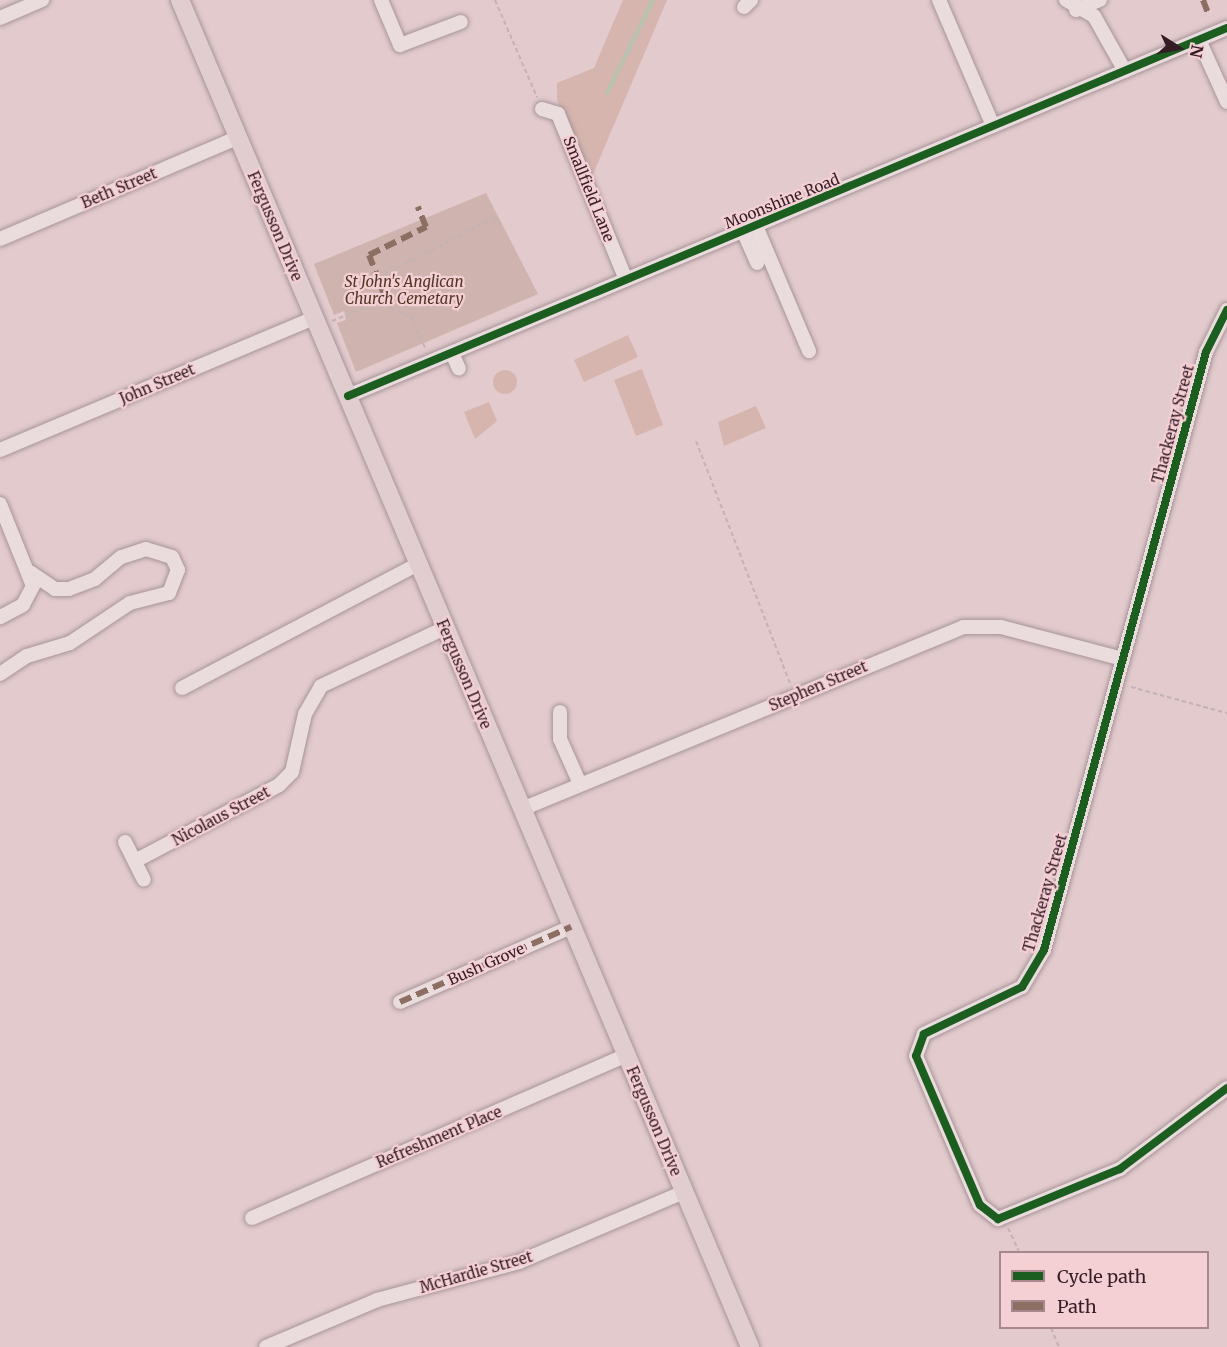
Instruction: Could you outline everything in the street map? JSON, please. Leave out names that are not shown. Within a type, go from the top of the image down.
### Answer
[{"type":"main road","name":"Fergusson Drive","points":[[186,2],[237,138],[750,1347]]},
{"type":"street","points":[[0,18],[42,0]]},
{"type":"street","points":[[381,0],[400,45],[461,22]]},
{"type":"street","points":[[939,0],[993,126]]},
{"type":"street","points":[[1066,0],[1076,10],[1094,16],[1125,70]]},
{"type":"street","points":[[1076,10],[1100,0]]},
{"type":"street","name":"Moonshine Road","points":[[348,396],[1227,28]]},
{"type":"street","points":[[1199,40],[1227,102]]},
{"type":"street","name":"Smallfield Lane","points":[[542,109],[558,114],[626,280]]},
{"type":"street","name":"Beth Street","points":[[0,239],[237,138]]},
{"type":"street","points":[[749,229],[757,263]]},
{"type":"street","points":[[749,229],[809,351]]},
{"type":"street","name":"Thackeray Street","points":[[1004,1218],[993,1218],[980,1206],[916,1048],[924,1034],[1011,995],[1035,970],[1123,659],[1206,352],[1227,309]]},
{"type":"street","name":"John Street","points":[[0,450],[316,322]]},
{"type":"street","points":[[452,352],[459,369]]},
{"type":"street","points":[[0,504],[31,573],[31,597],[0,617]]},
{"type":"street","points":[[0,674],[27,656],[70,643],[130,603],[169,593],[178,570],[172,557],[146,549],[121,557],[95,579],[69,589],[55,589],[31,573]]},
{"type":"street","points":[[182,688],[418,564]]},
{"type":"street","name":"Stephen Street","points":[[522,809],[963,627],[1001,627],[1123,659]]},
{"type":"street","name":"Nicolaus Street","points":[[135,861],[279,785],[292,772],[305,714],[321,686],[445,628]]},
{"type":"street","points":[[560,712],[560,739],[580,784]]},
{"type":"street","points":[[125,842],[144,880]]},
{"type":"street","name":"Bush Grove","points":[[400,1002],[571,927]]},
{"type":"street","name":"Refreshment Place","points":[[252,1218],[626,1055]]},
{"type":"street","points":[[1004,1218],[1120,1169],[1227,1088]]},
{"type":"street","name":"McHardie Street","points":[[266,1347],[296,1341],[376,1300],[519,1262],[684,1192]]},
{"type":"path","points":[[495,0],[542,109]]},
{"type":"path","points":[[378,278],[493,218],[502,225]]},
{"type":"path","points":[[316,322],[386,299],[391,309],[411,316],[433,360]]},
{"type":"path","points":[[696,441],[795,697]]},
{"type":"path","points":[[1131,687],[1227,713]]},
{"type":"path","points":[[1004,1218],[1019,1251]]},
{"type":"path","points":[[1051,1329],[1059,1347]]},
{"type":"shaded area","points":[[623,0],[667,0],[591,179],[557,100],[557,83],[594,68]]},
{"type":"shaded area","points":[[628,335],[638,357],[584,382],[574,360]]},
{"type":"shaded area","points":[[642,369],[663,425],[636,436],[614,380]]},
{"type":"shaded area","points":[[505,370],[510,371],[516,377],[516,387],[510,393],[505,394],[500,393],[494,387],[493,382],[494,377],[500,371]]},
{"type":"shaded area","points":[[489,402],[497,421],[475,439],[464,412]]},
{"type":"shaded area","points":[[756,406],[766,428],[724,446],[718,422]]},
{"type":"green space","name":"St John's Anglican Church Cemetary","points":[[486,193],[538,294],[356,372],[337,323],[346,320],[344,311],[334,315],[314,264]]},
{"type":"waterway","points":[[607,93],[653,0]]},
{"type":"marked path","points":[[1203,0],[1209,16]]},
{"type":"marked path","points":[[386,299],[369,255],[426,227],[418,207]]},
{"type":"marked path","points":[[400,1002],[571,927]]},
{"type":"cycle path","points":[[348,396],[1227,28]]},
{"type":"cycle path","points":[[1227,310],[1206,352],[1044,950],[1022,987],[924,1034],[916,1056],[980,1205],[998,1219],[1120,1169],[1227,1088]]}]
